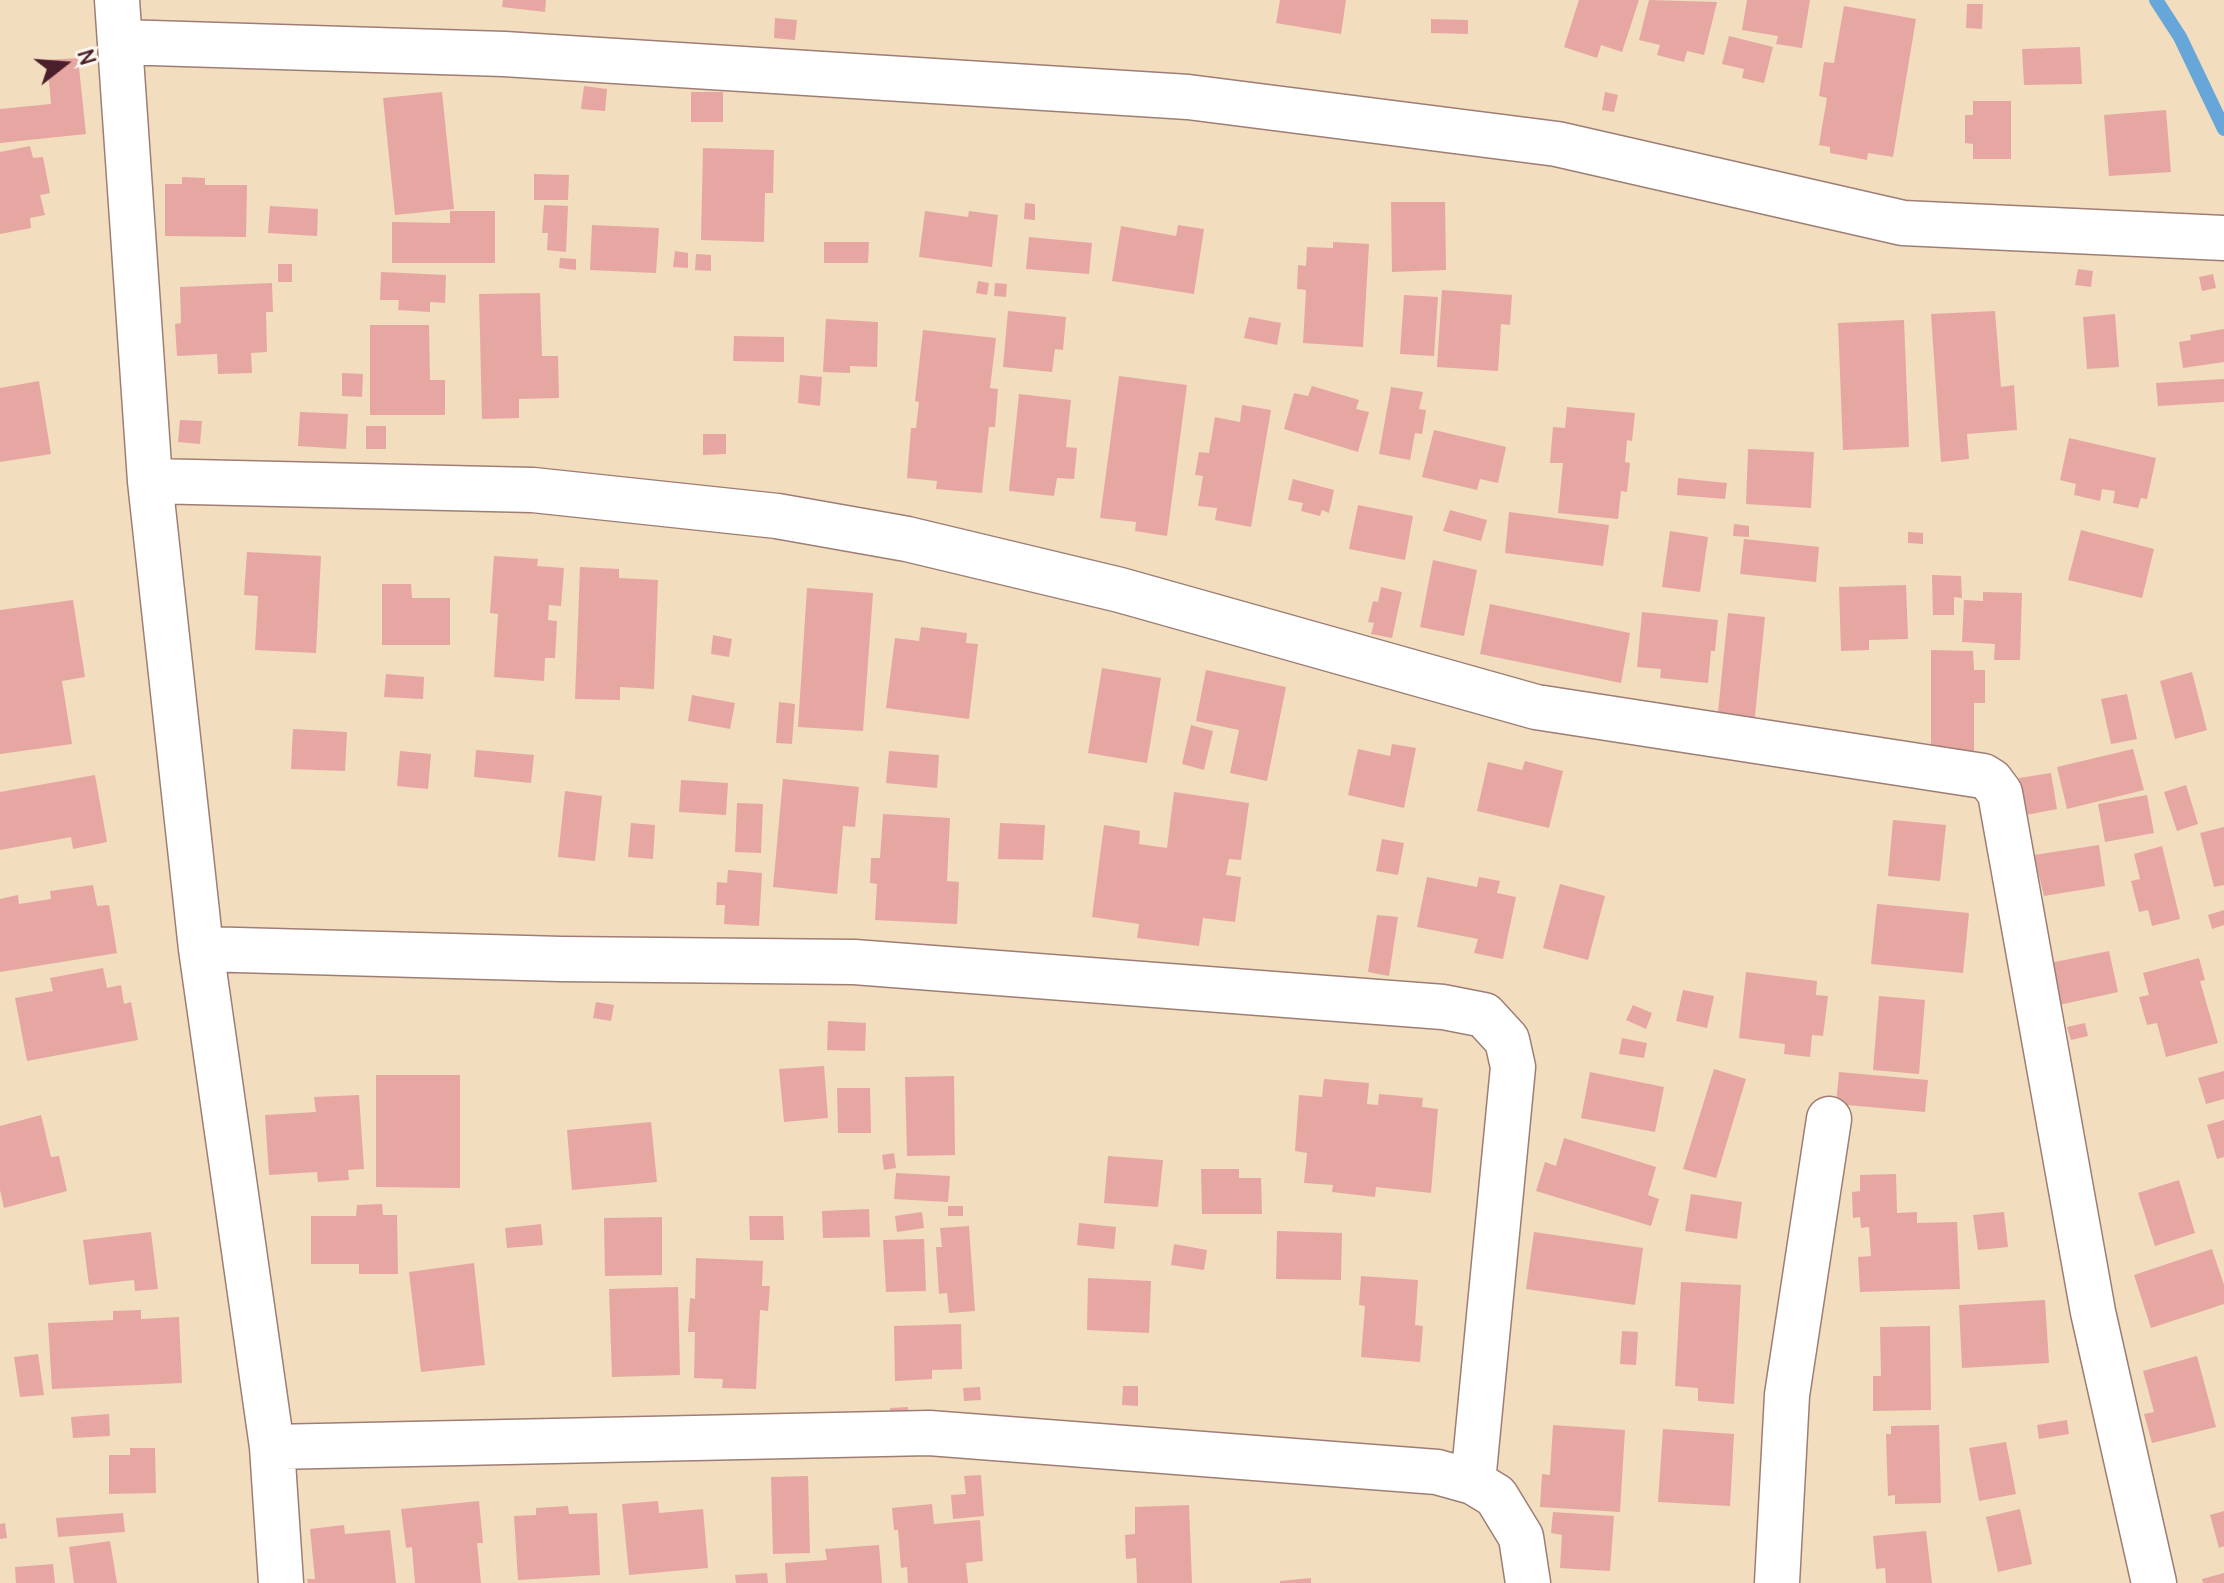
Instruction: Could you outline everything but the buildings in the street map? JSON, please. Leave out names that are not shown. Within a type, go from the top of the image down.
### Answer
[{"type":"street","points":[[281,1583],[272,1447],[201,949],[150,481],[119,21],[504,54],[1188,97],[1557,144],[1903,223],[2224,238]]},
{"type":"street","points":[[150,481],[533,490],[777,516],[907,539],[1120,590],[1536,707],[1983,776],[2000,793],[2093,1312],[2154,1583]]},
{"type":"street","points":[[201,949],[561,959],[854,962],[1443,1007],[1484,1015],[1507,1040],[1513,1067],[1473,1482]]},
{"type":"street","points":[[1777,1583],[1787,1395],[1829,1119]]},
{"type":"street","points":[[272,1447],[929,1433],[1437,1472],[1473,1482],[1496,1496],[1521,1537],[1528,1583]]},
{"type":"waterway","points":[[2156,0],[2180,37],[2224,129]]}]
